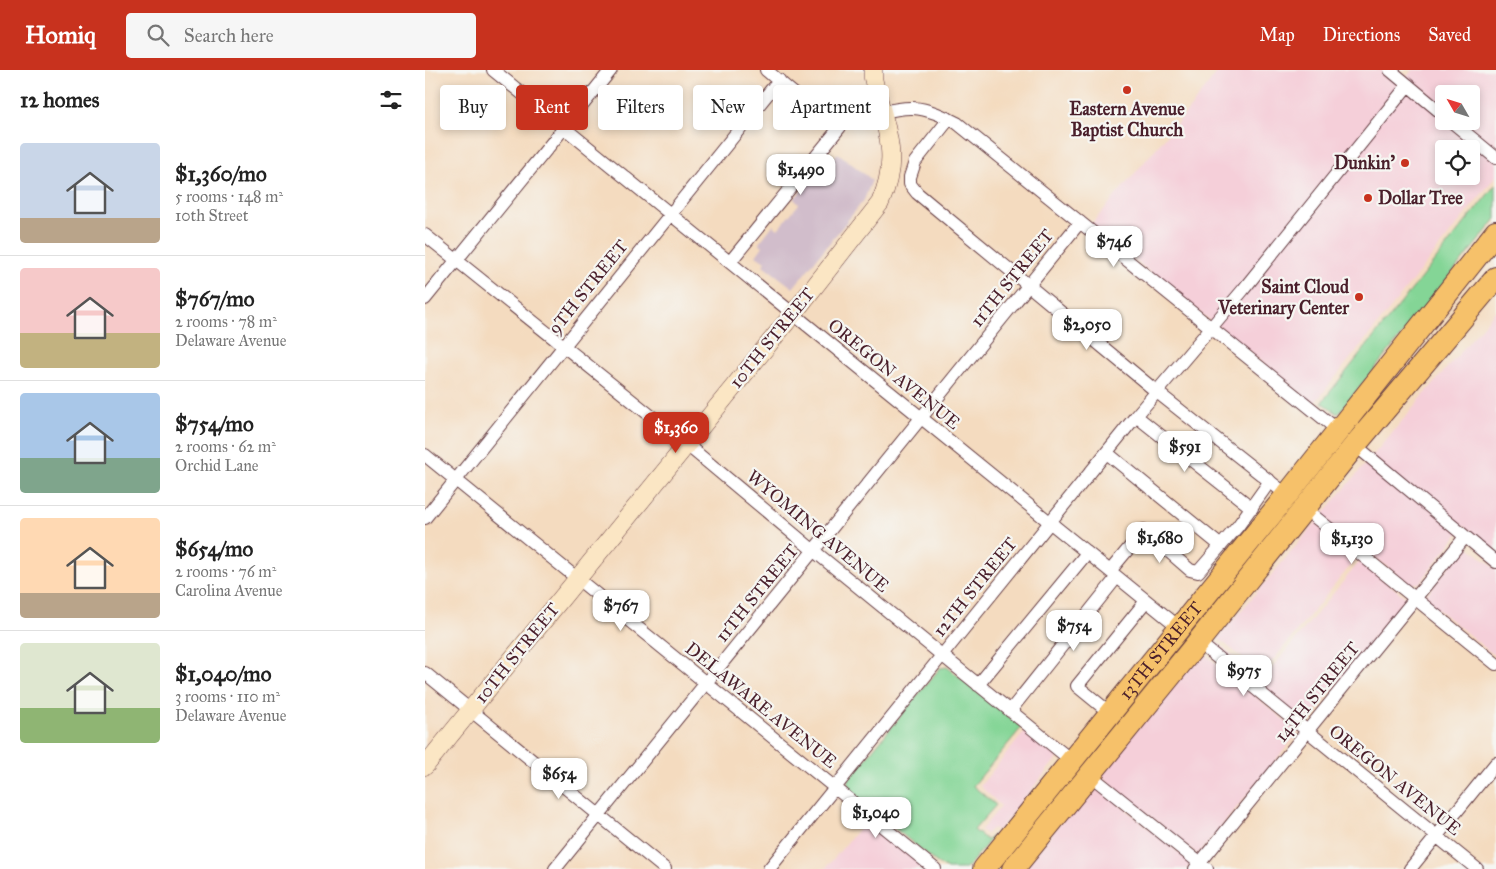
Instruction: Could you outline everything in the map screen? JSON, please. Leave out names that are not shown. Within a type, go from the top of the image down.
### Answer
[{"type":"highway","points":[[1347,438],[1426,320],[1496,232]]},
{"type":"highway","points":[[1441,341],[1447,319],[1496,260]]},
{"type":"highway","points":[[1272,550],[1281,521],[1337,452],[1340,445],[1441,341],[1496,278]]},
{"type":"highway","name":"13TH STREET","points":[[1013,869],[1272,550],[1296,502],[1347,438]]},
{"type":"highway","name":"13TH STREET","points":[[984,869],[1180,628],[1259,514],[1296,502]]},
{"type":"highway","points":[[1198,642],[1195,632],[1197,623],[1257,548],[1259,514]]},
{"type":"highway","points":[[1136,719],[1144,690],[1180,646],[1183,638],[1180,628]]},
{"type":"highway","points":[[1090,775],[1088,757],[1110,728],[1110,713]]},
{"type":"highway","points":[[1029,849],[1037,823],[1072,780],[1074,772],[1072,761]]},
{"type":"street","name":"OREGON AVENUE","points":[[493,70],[516,89]]},
{"type":"street","points":[[588,98],[611,70]]},
{"type":"street","points":[[766,70],[785,85]]},
{"type":"street","name":"10TH STREET","points":[[873,70],[875,85]]},
{"type":"street","points":[[1390,70],[1435,108]]},
{"type":"street","name":"9TH STREET","points":[[425,518],[669,213],[779,80]]},
{"type":"street","name":"12TH STREET","points":[[769,869],[941,655],[1136,416],[1243,290],[1408,85]]},
{"type":"street","points":[[889,112],[911,108],[931,112],[957,123],[1217,332],[1496,562]]},
{"type":"street","points":[[949,119],[915,162],[910,176],[910,184],[921,198],[1157,392],[1496,664]]},
{"type":"street","points":[[425,299],[562,130]]},
{"type":"street","name":"OREGON AVENUE","points":[[566,130],[1180,628]]},
{"type":"street","points":[[730,262],[837,130]]},
{"type":"street","name":"10TH STREET","points":[[425,766],[793,314],[880,202],[888,184],[892,168],[886,130]]},
{"type":"street","points":[[1462,130],[1496,158]]},
{"type":"street","name":"11TH STREET","points":[[555,869],[1080,222]]},
{"type":"street","name":"WYOMING AVENUE","points":[[425,235],[686,444],[1072,761]]},
{"type":"street","points":[[1136,416],[1259,514]]},
{"type":"street","points":[[1107,452],[1221,546]]},
{"type":"street","name":"DELAWARE AVENUE","points":[[425,455],[935,869]]},
{"type":"street","points":[[1010,710],[1114,574],[1143,530],[1190,570],[1198,572],[1221,546],[1259,514],[1270,481]]},
{"type":"street","name":"14TH STREET","points":[[1201,867],[1307,731],[1465,537]]},
{"type":"street","points":[[978,685],[1087,553]]},
{"type":"street","points":[[1110,713],[1077,686],[1146,601]]},
{"type":"street","name":"OREGON AVENUE","points":[[1198,642],[1477,869]]},
{"type":"street","points":[[425,673],[665,869]]},
{"type":"street","points":[[1410,869],[1496,763]]},
{"type":"street","points":[[1090,775],[1201,867]]},
{"type":"shaded area","points":[[1219,70],[1396,70],[1406,78],[1412,70],[1496,70],[1496,176],[1314,404],[1091,225],[1191,107]]},
{"type":"shaded area","points":[[838,153],[872,180],[864,200],[793,288],[763,265],[765,262],[756,256],[763,246],[759,243],[773,225],[778,229],[799,204],[794,199],[815,174],[818,177]]},
{"type":"shaded area","points":[[1496,310],[1496,551],[1464,526],[1420,583],[1409,584],[1364,549],[1262,674],[1218,638]]},
{"type":"shaded area","points":[[1466,545],[1496,569],[1496,657],[1424,598]]},
{"type":"shaded area","points":[[1360,561],[1408,599],[1306,723],[1208,643],[1213,639],[1263,679]]},
{"type":"shaded area","points":[[1201,651],[1299,732],[1198,855],[1099,775]]},
{"type":"shaded area","points":[[1026,730],[1058,757],[998,831],[993,828],[986,834],[981,830],[1001,806],[980,786]]},
{"type":"shaded area","points":[[1093,783],[1192,863],[1187,869],[1023,869]]},
{"type":"shaded area","points":[[866,820],[927,869],[825,869]]},
{"type":"green space","points":[[1496,184],[1496,219],[1338,414],[1322,402]]},
{"type":"green space","points":[[947,667],[1022,727],[973,786],[996,805],[974,830],[987,840],[995,834],[966,869],[947,869],[936,862],[847,789],[849,779],[940,668]]},
{"type":"place","name":"Eastern Avenue Baptist Church","points":[[1127,90]]},
{"type":"place","name":"Dunkin'","points":[[1405,163]]},
{"type":"place","name":"Dollar Tree","points":[[1368,198]]},
{"type":"place","name":"Saint Cloud Veterinary Center","points":[[1359,297]]}]
